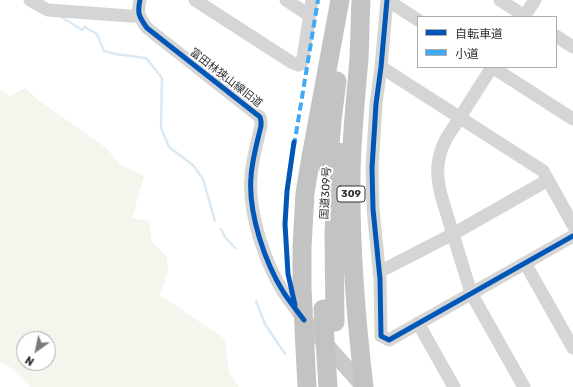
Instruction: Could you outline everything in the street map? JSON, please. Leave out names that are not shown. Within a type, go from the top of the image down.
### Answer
[{"type":"highway","points":[[307,387],[302,289],[302,247],[305,193],[340,0]]},
{"type":"highway","name":"国道309号","points":[[338,387],[329,316],[324,216],[328,153],[348,0]]},
{"type":"highway","name":"国道309号","points":[[328,387],[329,316],[338,166],[346,95],[360,0]]},
{"type":"highway","name":"309","points":[[360,0],[359,55],[351,152],[351,186],[352,254],[359,349],[364,387]]},
{"type":"main road","points":[[304,320],[364,387]]},
{"type":"street","points":[[30,0],[48,10],[130,16],[139,16],[138,8],[140,0]]},
{"type":"street","points":[[195,0],[298,65],[301,64],[303,58],[312,0]]},
{"type":"street","points":[[286,0],[309,15]]},
{"type":"street","points":[[417,19],[387,0],[381,67],[375,111],[372,168],[374,221],[379,272],[381,336],[389,340],[573,236]]},
{"type":"street","points":[[500,0],[524,16]]},
{"type":"street","points":[[526,16],[535,0]]},
{"type":"street","name":"富田林狭山線旧道","points":[[139,16],[147,28],[260,117],[261,126],[250,178],[252,210],[273,272],[284,292],[304,320]]},
{"type":"street","points":[[557,37],[573,47]]},
{"type":"street","points":[[381,67],[543,171],[573,225]]},
{"type":"street","points":[[491,68],[441,149],[437,163],[437,180],[471,293],[524,387]]},
{"type":"street","points":[[494,68],[573,119]]},
{"type":"street","points":[[379,272],[453,234],[548,180]]},
{"type":"street","points":[[525,263],[573,348]]},
{"type":"street","points":[[418,323],[454,387]]},
{"type":"shaded area","points":[[25,88],[37,99],[105,147],[121,165],[144,176],[132,218],[149,221],[152,242],[167,257],[168,272],[160,295],[225,339],[229,373],[239,387],[30,387],[10,367],[0,362],[0,89],[10,96]]},
{"type":"waterway","points":[[60,16],[82,30],[85,27],[97,34],[104,51],[146,58],[162,78],[161,128],[169,147],[193,165],[203,179],[215,221]]},
{"type":"waterway","points":[[221,229],[225,237],[235,248]]},
{"type":"waterway","points":[[256,301],[265,324],[285,354]]},
{"type":"marked path","points":[[294,146],[318,0]]},
{"type":"cycle path","points":[[140,0],[139,15],[147,28],[260,117],[261,126],[251,177],[252,206],[255,222],[264,253],[270,267],[286,296],[304,320]]},
{"type":"cycle path","points":[[387,0],[376,104],[372,168],[373,209],[380,279],[381,336],[389,340],[573,236]]},
{"type":"cycle path","points":[[294,142],[287,191],[285,224],[288,274],[295,305]]}]
